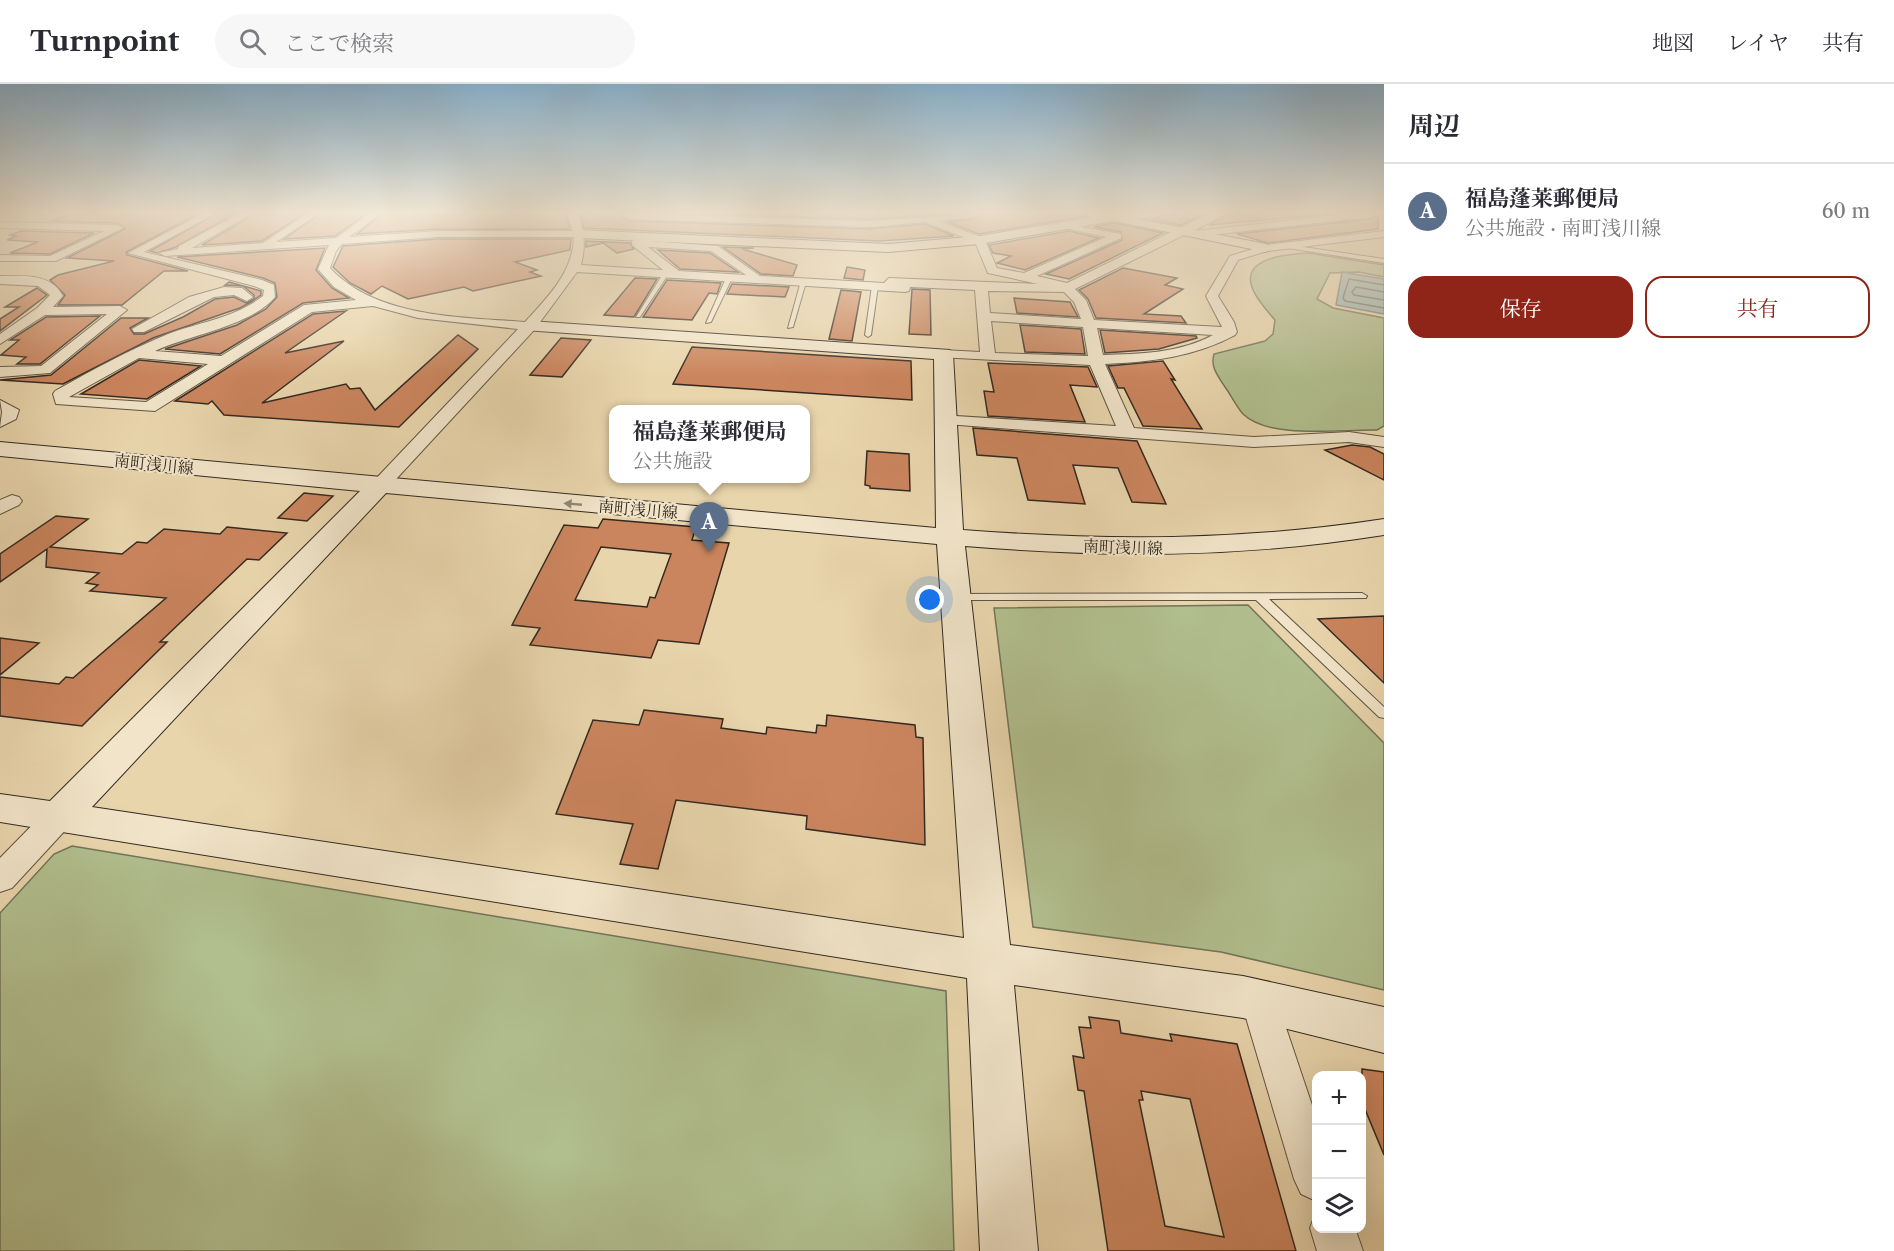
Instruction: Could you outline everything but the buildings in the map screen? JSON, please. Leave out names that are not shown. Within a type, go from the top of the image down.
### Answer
[{"type":"street","points":[[3,282],[32,268]]},
{"type":"street","points":[[196,268],[245,279],[270,288],[269,297],[236,316],[174,337],[136,354],[61,394],[62,401],[149,407],[309,308]]},
{"type":"street","points":[[324,268],[339,286],[374,302],[459,320],[530,326],[943,354],[1096,360],[1180,352],[1219,340],[1230,332]]},
{"type":"street","points":[[0,879],[387,478],[530,326],[550,303],[574,268]]},
{"type":"street","points":[[583,268],[981,287],[1067,288],[1110,268]]},
{"type":"street","points":[[665,268],[670,273]]},
{"type":"street","points":[[742,268],[753,277],[905,288]]},
{"type":"street","points":[[991,268],[1075,292],[1090,323],[1096,360],[1127,432]]},
{"type":"street","points":[[1026,277],[1045,268]]},
{"type":"street","points":[[1226,268],[1212,296],[1214,303],[1230,324],[1230,332]]},
{"type":"street","points":[[245,279],[261,269]]},
{"type":"street","points":[[0,340],[42,311],[57,296],[54,289],[39,283],[3,282]]},
{"type":"street","points":[[981,287],[988,356]]},
{"type":"street","points":[[139,329],[213,291],[240,291],[250,299],[309,308],[374,302]]},
{"type":"street","points":[[0,372],[45,370],[120,310],[42,311]]},
{"type":"street","points":[[984,317],[1230,332]]},
{"type":"street","points":[[136,354],[223,361]]},
{"type":"street","points":[[943,354],[949,528],[989,962],[1009,1251]]},
{"type":"street","points":[[0,405],[11,410],[10,415],[0,422]]},
{"type":"street","points":[[946,419],[1279,443],[1338,435],[1384,442]]},
{"type":"street","name":"南町浅川線","points":[[0,436],[387,478]]},
{"type":"street","name":"南町浅川線","points":[[0,449],[387,478],[949,528],[1147,549],[1294,543],[1384,527]]},
{"type":"street","points":[[0,499],[12,501],[0,508]]},
{"type":"street","name":"南町浅川線","points":[[949,528],[1194,532],[1329,523],[1384,512]]},
{"type":"street","points":[[0,808],[989,962],[1259,1001],[1384,1030]]},
{"type":"street","points":[[1259,1001],[1312,1164]]},
{"type":"street","points":[[1334,1233],[1340,1251]]},
{"type":"lane","points":[[638,316],[670,273]]},
{"type":"lane","points":[[708,321],[730,276]]},
{"type":"lane","points":[[790,327],[803,282]]},
{"type":"lane","points":[[868,335],[874,286]]},
{"type":"lane","points":[[956,597],[1362,596]]},
{"type":"lane","points":[[1260,597],[1384,714]]},
{"type":"green space","points":[[1384,268],[1384,277],[1359,272],[1330,273],[1317,299],[1333,308],[1384,318],[1384,426],[1377,430],[1288,430],[1255,422],[1240,411],[1215,371],[1213,359],[1214,354],[1265,341],[1273,334],[1275,320],[1253,290],[1250,279],[1253,270]]},
{"type":"green space","points":[[1248,605],[1384,743],[1384,990],[1221,952],[1033,927],[994,608]]},
{"type":"green space","points":[[72,846],[946,991],[954,1251],[0,1251],[0,913],[54,854]]},
{"type":"water","points":[[1342,272],[1384,279],[1384,314],[1336,305]]},
{"type":"place","name":"福島蓬莱郵便局","points":[[709,552]]}]
